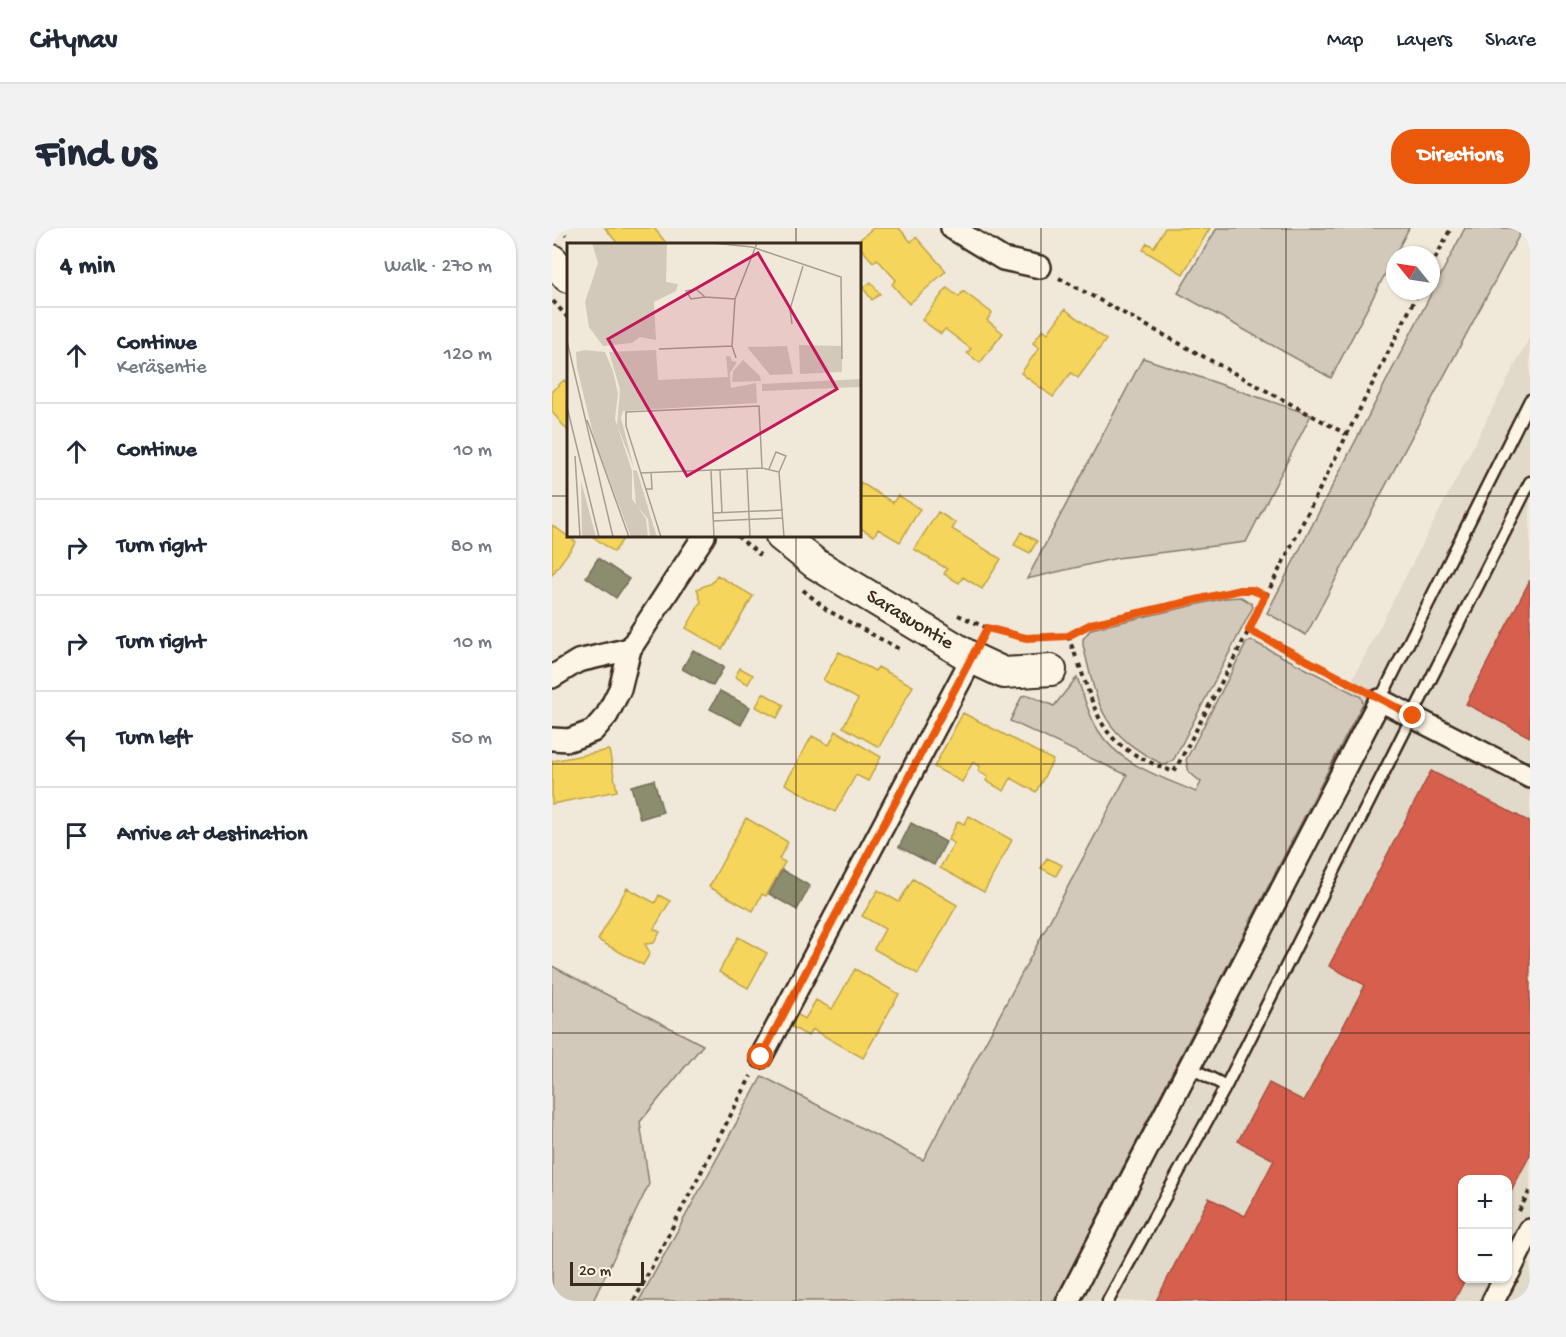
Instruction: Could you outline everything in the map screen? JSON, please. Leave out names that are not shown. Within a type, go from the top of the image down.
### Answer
[{"type":"street","points":[[952,228],[1003,259],[1040,267]]},
{"type":"street","points":[[552,260],[567,276]]},
{"type":"street","points":[[552,739],[569,740],[593,731],[607,715],[620,689],[630,649],[703,537]]},
{"type":"street","name":"Sarasuontie","points":[[782,537],[816,564],[972,658],[1004,673],[1051,670]]},
{"type":"street","points":[[552,677],[578,661],[630,649]]},
{"type":"street","points":[[761,1057],[972,658]]},
{"type":"street","points":[[1068,1301],[1380,700],[1530,777]]},
{"type":"street","points":[[1512,1266],[1530,1230]]},
{"type":"street","points":[[1493,1301],[1502,1283]]},
{"type":"lane","points":[[1380,700],[1530,400]]},
{"type":"lane","points":[[1108,1301],[1226,1086],[1530,482]]},
{"type":"lane","points":[[1189,1067],[1226,1086]]},
{"type":"path","points":[[1440,249],[1451,228]]},
{"type":"path","points":[[1040,267],[1346,434]]},
{"type":"path","points":[[552,299],[567,317]]},
{"type":"path","points":[[1068,636],[1103,728],[1114,742],[1136,758],[1174,772],[1249,630],[1414,300]]},
{"type":"path","points":[[972,658],[987,628],[1026,638],[1068,636],[1091,624],[1240,590],[1252,590],[1265,595]]},
{"type":"path","points":[[1249,630],[1380,700]]},
{"type":"path","points":[[634,1301],[761,1057]]},
{"type":"shaded area","points":[[1217,228],[1409,228],[1400,246],[1386,246],[1386,272],[1331,378],[1178,293]]},
{"type":"shaded area","points":[[1465,228],[1523,228],[1306,635],[1267,613],[1428,300],[1440,300],[1440,277]]},
{"type":"shaded area","points":[[1530,336],[1530,1301],[1031,1301]]},
{"type":"shaded area","points":[[1143,358],[1311,415],[1246,542],[1117,558],[1027,579]]},
{"type":"shaded area","points":[[1241,597],[1253,607],[1174,759],[1166,765],[1142,753],[1114,729],[1105,716],[1093,685],[1083,639],[1091,629],[1225,598]]},
{"type":"shaded area","points":[[1252,641],[1361,697],[1363,703],[1054,1301],[639,1301],[762,1076],[923,1160],[1127,775],[1010,721],[1022,696],[1028,695],[1054,706],[1077,677],[1094,724],[1117,752],[1155,775],[1196,792],[1201,782],[1189,772],[1186,760],[1247,642]]},
{"type":"shaded area","points":[[552,966],[703,1045],[640,1122],[649,1184],[593,1301],[552,1301]]},
{"type":"building: Homes","points":[[605,228],[654,228],[666,243],[617,243]]},
{"type":"building: Homes","points":[[873,228],[899,228],[911,242],[916,237],[946,271],[909,304],[892,284],[896,280],[877,259],[873,262],[861,249],[861,243],[856,243]]},
{"type":"building: Homes","points":[[1165,228],[1210,228],[1183,274],[1143,250],[1147,243],[1154,247]]},
{"type":"building: Homes","points":[[871,282],[880,294],[872,300],[863,288]]},
{"type":"building: Homes","points":[[947,288],[959,297],[963,291],[992,313],[987,320],[1003,333],[980,363],[967,353],[971,349],[945,329],[941,334],[922,320]]},
{"type":"building: Homes","points":[[1065,309],[1106,340],[1078,378],[1071,373],[1053,397],[1021,373],[1039,348],[1033,343],[1043,329],[1048,333]]},
{"type":"building: Homes","points":[[564,380],[567,384],[567,430],[552,412],[552,391]]},
{"type":"building: Homes","points":[[861,483],[893,503],[898,495],[920,509],[900,542],[878,529],[874,536],[861,529]]},
{"type":"building: Homes","points":[[938,512],[956,523],[952,529],[1001,559],[982,589],[963,577],[959,583],[944,574],[947,569],[914,549]]},
{"type":"building: Homes","points":[[552,525],[576,542],[552,575]]},
{"type":"building: Homes","points":[[1021,532],[1037,541],[1030,553],[1014,545]]},
{"type":"building: Homes","points":[[593,537],[624,537],[614,552]]},
{"type":"building: Homes","points":[[717,575],[753,596],[722,649],[686,628],[701,602],[697,589],[712,583]]},
{"type":"building: Homes","points":[[839,652],[875,671],[878,667],[913,686],[879,747],[843,727],[858,699],[823,680]]},
{"type":"building: Homes","points":[[740,668],[753,675],[748,684],[735,677]]},
{"type":"building: Homes","points":[[763,693],[784,705],[777,718],[756,707]]},
{"type":"building: Homes","points":[[963,713],[1053,760],[1036,792],[1011,778],[1004,791],[986,781],[988,777],[978,771],[980,766],[973,762],[962,782],[934,767]]},
{"type":"building: Homes","points":[[836,731],[881,757],[868,781],[856,775],[835,812],[785,784],[812,736],[829,745]]},
{"type":"building: Homes","points":[[609,750],[617,791],[552,804],[552,761]]},
{"type":"building: Homes","points":[[969,816],[1012,840],[984,892],[940,868],[954,843],[948,840],[958,821],[964,824]]},
{"type":"building: Homes","points":[[746,818],[788,842],[779,859],[785,862],[766,896],[762,894],[753,911],[709,887]]},
{"type":"building: Homes","points":[[1047,858],[1062,865],[1056,876],[1041,868]]},
{"type":"building: Homes","points":[[913,879],[957,905],[918,974],[874,949],[885,929],[862,916],[878,890],[899,902]]},
{"type":"building: Homes","points":[[627,888],[655,903],[659,895],[670,901],[654,929],[660,932],[654,943],[645,944],[650,953],[643,965],[598,940]]},
{"type":"building: Homes","points":[[738,937],[767,953],[748,988],[719,972]]},
{"type":"building: Homes","points":[[855,969],[899,994],[863,1058],[812,1029],[808,1036],[788,1025],[795,1013],[805,1019],[816,1000],[832,1009]]},
{"type":"building: Shops","points":[[1530,580],[1530,737],[1466,704]]},
{"type":"building: Shops","points":[[1431,771],[1530,822],[1530,1155],[1512,1190],[1512,1175],[1458,1175],[1458,1283],[1463,1283],[1454,1301],[1156,1301],[1209,1198],[1245,1216],[1274,1160],[1238,1141],[1269,1083],[1304,1101],[1365,985],[1329,966]]},
{"type":"building: Industry","points":[[598,558],[629,579],[616,598],[586,577]]},
{"type":"building: Industry","points":[[693,650],[724,667],[713,686],[682,669]]},
{"type":"building: Industry","points":[[720,691],[750,707],[741,725],[710,709]]},
{"type":"building: Industry","points":[[654,780],[663,812],[640,819],[631,786]]},
{"type":"building: Industry","points":[[911,823],[946,842],[934,865],[899,847]]},
{"type":"building: Industry","points":[[782,870],[810,886],[797,910],[769,894]]},
{"type":"route","points":[[761,1057],[987,628],[1026,638],[1068,636],[1091,624],[1240,590],[1252,590],[1265,595],[1249,630],[1413,716]]}]
